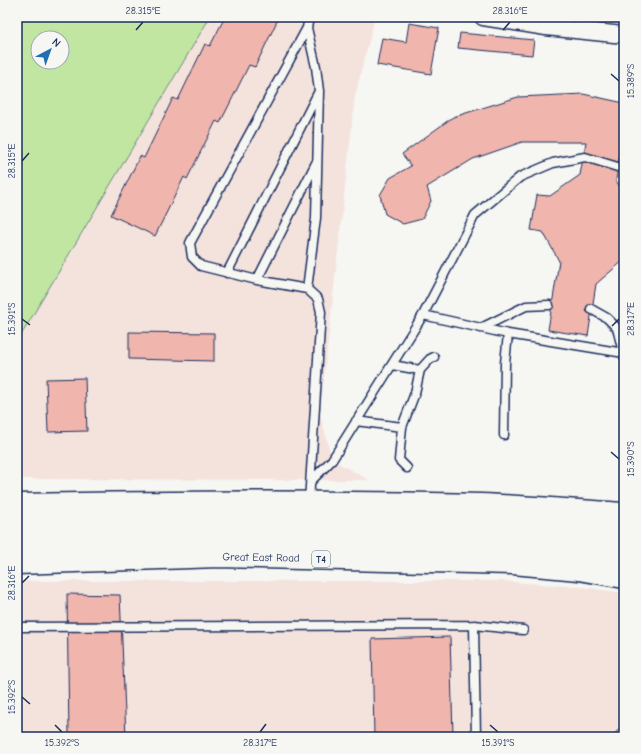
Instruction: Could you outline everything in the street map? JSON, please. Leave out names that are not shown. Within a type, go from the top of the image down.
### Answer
[{"type":"main road","points":[[17,505],[215,502],[310,492],[624,514]]},
{"type":"main road","points":[[17,522],[237,519],[472,524],[624,536]]},
{"type":"main road","name":"Great East Road","points":[[17,543],[167,538],[235,538],[479,544],[624,556]]},
{"type":"main road","name":"Great East Road","points":[[17,563],[234,557],[513,563],[579,569],[624,577]]},
{"type":"street","points":[[483,17],[624,35]]},
{"type":"lane","points":[[309,17],[307,28],[190,243],[192,257],[201,266],[257,280],[307,289],[318,299],[321,312],[310,492]]},
{"type":"lane","points":[[307,28],[316,67],[319,91],[316,218],[307,289]]},
{"type":"lane","points":[[227,272],[319,91]]},
{"type":"lane","points":[[310,492],[332,460],[423,315],[475,216],[520,177],[553,163],[585,157],[624,169]]},
{"type":"lane","points":[[257,280],[317,159]]},
{"type":"lane","points":[[481,328],[526,306],[549,305]]},
{"type":"lane","points":[[423,315],[508,334],[624,354],[617,328],[607,318],[591,309]]},
{"type":"lane","points":[[504,435],[505,363],[508,334]]},
{"type":"lane","points":[[407,468],[399,460],[402,427],[415,393],[420,370],[430,359],[434,357]]},
{"type":"lane","points":[[392,365],[420,370]]},
{"type":"lane","points":[[356,421],[402,427]]},
{"type":"lane","points":[[474,625],[476,737]]},
{"type":"lane","points":[[17,627],[474,625],[523,630]]},
{"type":"shaded area","points":[[210,17],[375,17],[355,96],[320,414],[332,460],[369,480],[17,479],[17,342]]},
{"type":"shaded area","points":[[17,581],[499,581],[581,587],[624,593],[624,737],[17,737]]},
{"type":"green space","points":[[17,17],[210,17],[17,342]]},
{"type":"building","points":[[225,17],[279,17],[255,67],[249,65],[220,123],[216,121],[187,179],[184,177],[155,236],[111,215],[140,156],[144,158],[173,98],[178,100],[205,44],[210,46]]},
{"type":"building","points":[[409,23],[439,28],[431,74],[377,65],[382,38],[406,42]]},
{"type":"building","points":[[460,33],[534,40],[532,55],[458,48]]},
{"type":"building","points":[[583,94],[624,103],[624,148],[621,146],[616,180],[624,195],[624,260],[596,284],[588,336],[548,330],[559,261],[543,232],[531,230],[537,195],[550,196],[580,175],[586,142],[522,142],[473,159],[427,187],[431,201],[422,219],[403,224],[385,214],[380,195],[390,178],[411,166],[402,154],[453,117],[518,97]]},
{"type":"building","points":[[129,332],[214,333],[214,361],[129,359]]},
{"type":"building","points":[[85,378],[87,431],[48,432],[46,379]]},
{"type":"building","points":[[67,594],[120,595],[126,737],[69,737]]},
{"type":"building","points":[[450,637],[453,735],[374,737],[372,639]]},
{"type":"building","points":[[624,726],[624,737],[612,737],[619,729]]}]
